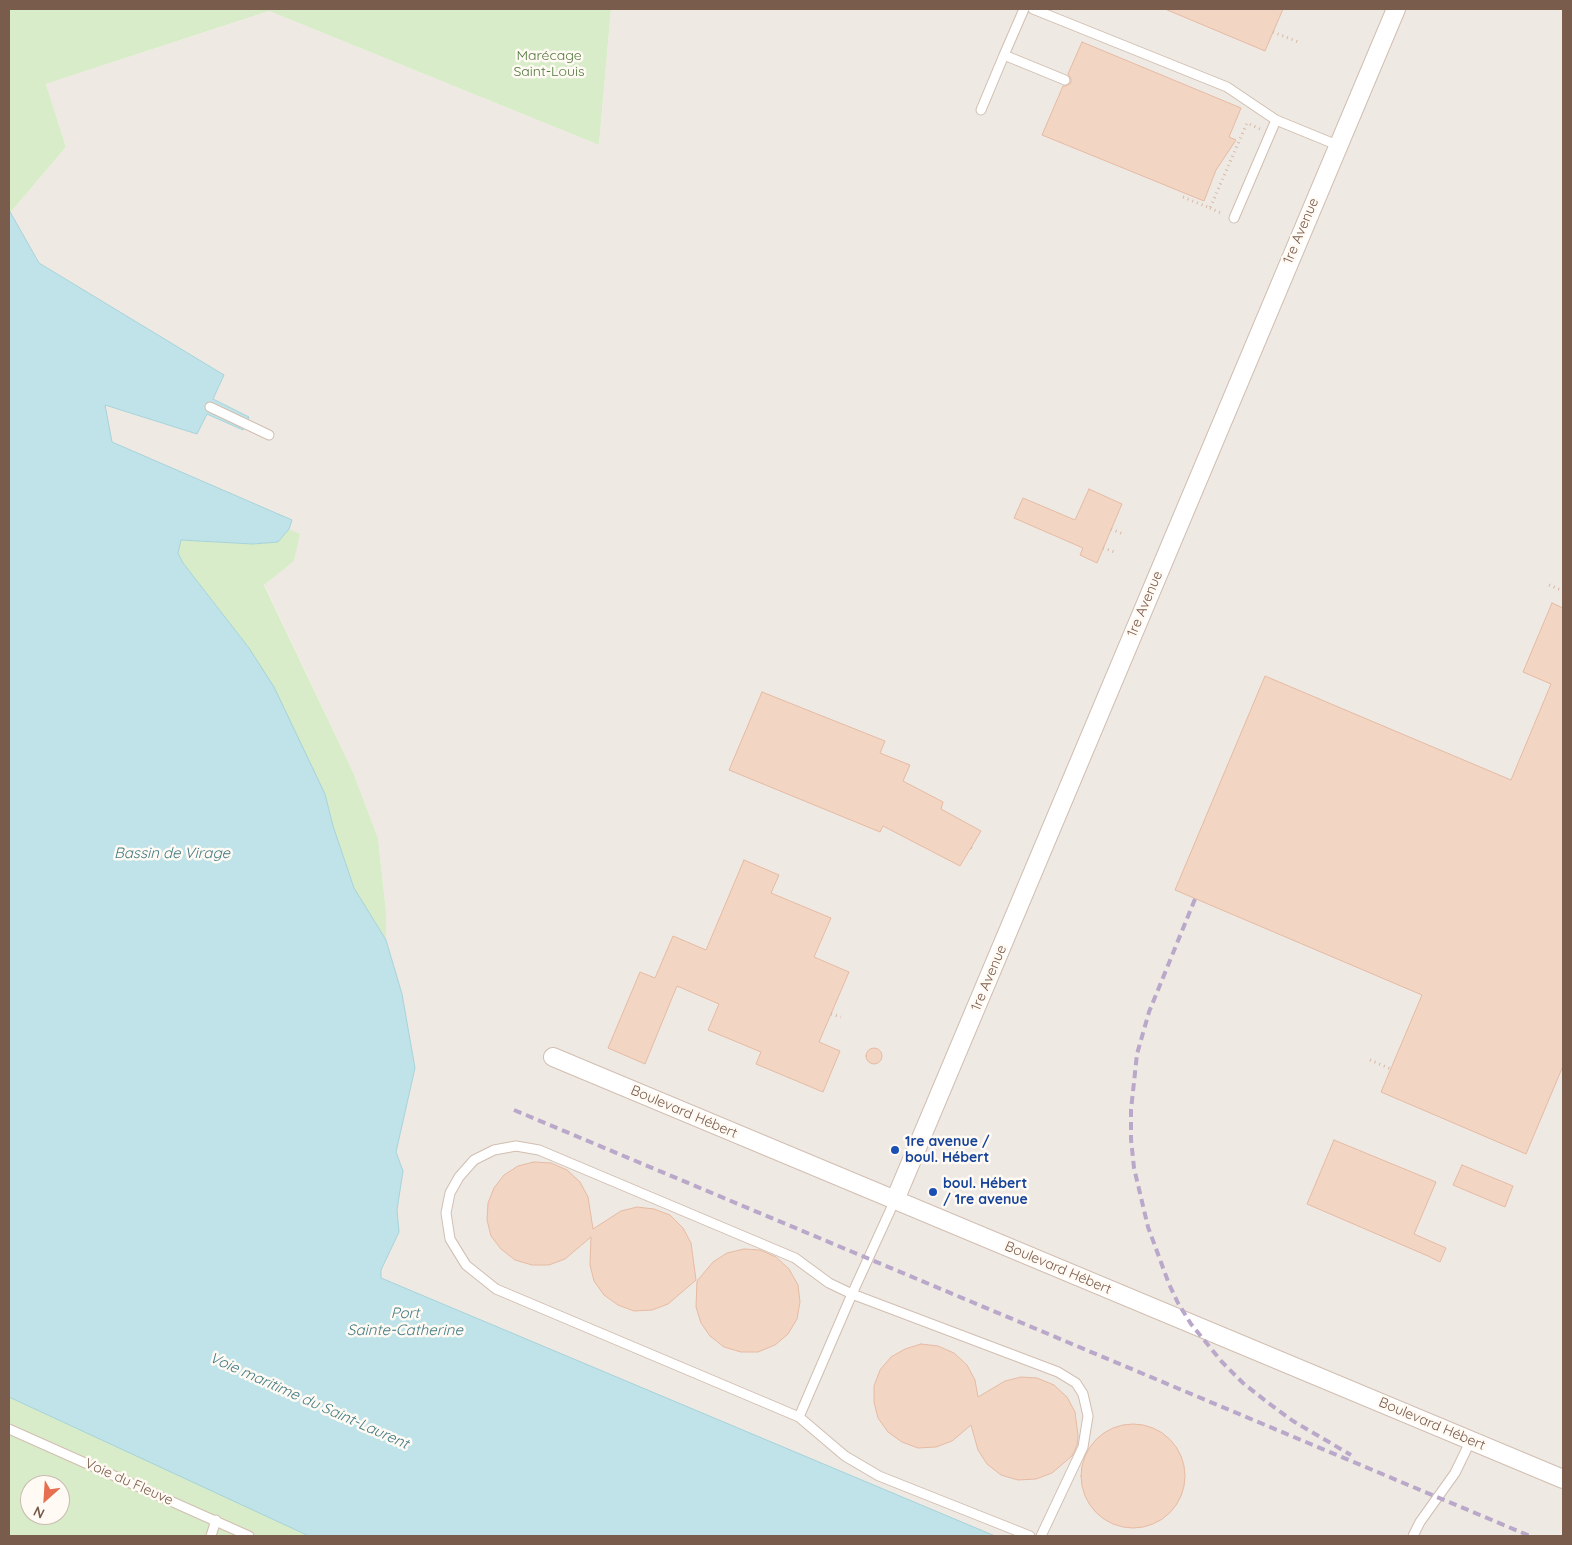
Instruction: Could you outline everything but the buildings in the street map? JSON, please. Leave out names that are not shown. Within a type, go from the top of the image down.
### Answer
[{"type":"street","name":"1re Avenue","points":[[895,1200],[1337,145],[1396,9]]},
{"type":"street","name":"Boulevard Hébert","points":[[552,1057],[1563,1479]]},
{"type":"lane","points":[[981,110],[1024,9]]},
{"type":"lane","points":[[1033,9],[1227,87],[1276,120],[1337,145]]},
{"type":"lane","points":[[1004,54],[1065,80]]},
{"type":"lane","points":[[1234,218],[1276,120]]},
{"type":"lane","points":[[210,407],[269,434]]},
{"type":"lane","points":[[1030,1536],[879,1476],[845,1456],[799,1417],[496,1289],[466,1265],[450,1239],[446,1213],[450,1193],[459,1177],[474,1160],[494,1150],[516,1146],[539,1150],[795,1258],[829,1283],[852,1294],[1058,1372],[1076,1383],[1083,1394],[1088,1416],[1083,1447],[1042,1536]]},
{"type":"lane","points":[[799,1417],[895,1200]]},
{"type":"lane","name":"Voie du Fleuve","points":[[9,1429],[249,1536]]},
{"type":"lane","points":[[1413,1536],[1420,1522],[1455,1474],[1471,1440]]},
{"type":"lane","points":[[211,1536],[216,1520]]},
{"type":"path","points":[[1273,32],[1301,43]]},
{"type":"path","points":[[1183,197],[1210,208],[1235,144],[1246,123],[1261,129]]},
{"type":"path","points":[[1111,529],[1122,534]]},
{"type":"path","points":[[1103,548],[1115,552]]},
{"type":"path","points":[[1549,585],[1563,591]]},
{"type":"path","points":[[831,1014],[841,1017]]},
{"type":"path","points":[[1370,1060],[1391,1069]]},
{"type":"shaded area","points":[[611,9],[1563,9],[1563,1536],[990,1536],[380,1278],[381,1270],[399,1232],[397,1210],[403,1171],[396,1152],[415,1068],[402,994],[386,940],[386,911],[378,838],[353,772],[264,584],[294,561],[299,534],[289,529],[291,520],[112,442],[104,405],[197,434],[207,414],[243,430],[249,418],[213,399],[224,375],[39,263],[10,213],[66,147],[46,84],[269,11],[599,145]]},
{"type":"green space","name":"Marécage Saint-Louis","points":[[9,9],[611,9],[599,145],[269,11],[46,84],[66,147],[10,213]]},
{"type":"green space","points":[[289,529],[300,534],[294,561],[264,585],[353,772],[378,838],[386,911],[386,940],[354,888],[333,826],[325,794],[249,648],[183,563],[178,553],[180,540],[253,544],[278,542]]},
{"type":"green space","points":[[9,1397],[221,1494],[309,1536],[9,1536]]},
{"type":"water","points":[[9,210],[39,263],[224,375],[213,399],[249,417],[243,430],[207,414],[197,434],[105,405],[112,442],[292,520],[289,529],[278,542],[253,544],[181,540],[178,553],[183,563],[249,648],[274,687],[325,794],[333,826],[354,888],[386,940],[402,994],[415,1068],[396,1152],[403,1171],[397,1210],[399,1232],[381,1270],[381,1278],[995,1536],[309,1536],[9,1397]]},
{"type":"railway","points":[[1195,899],[1149,1012],[1137,1054],[1131,1110],[1131,1139],[1134,1168],[1148,1227],[1178,1303],[1191,1324],[1222,1362],[1243,1383],[1293,1421],[1351,1455]]},
{"type":"railway","points":[[514,1110],[1530,1536]]},
{"type":"place","name":"1re avenue / boul. Hébert","points":[[895,1150]]},
{"type":"place","name":"boul. Hébert / 1re avenue","points":[[933,1192]]},
{"type":"water label","name":"Bassin de Virage","points":[[172,853]]},
{"type":"water label","name":"Port Sainte-Catherine","points":[[405,1322]]},
{"type":"water label","name":"Voie maritime du Saint-Laurent","points":[[309,1401]]}]
